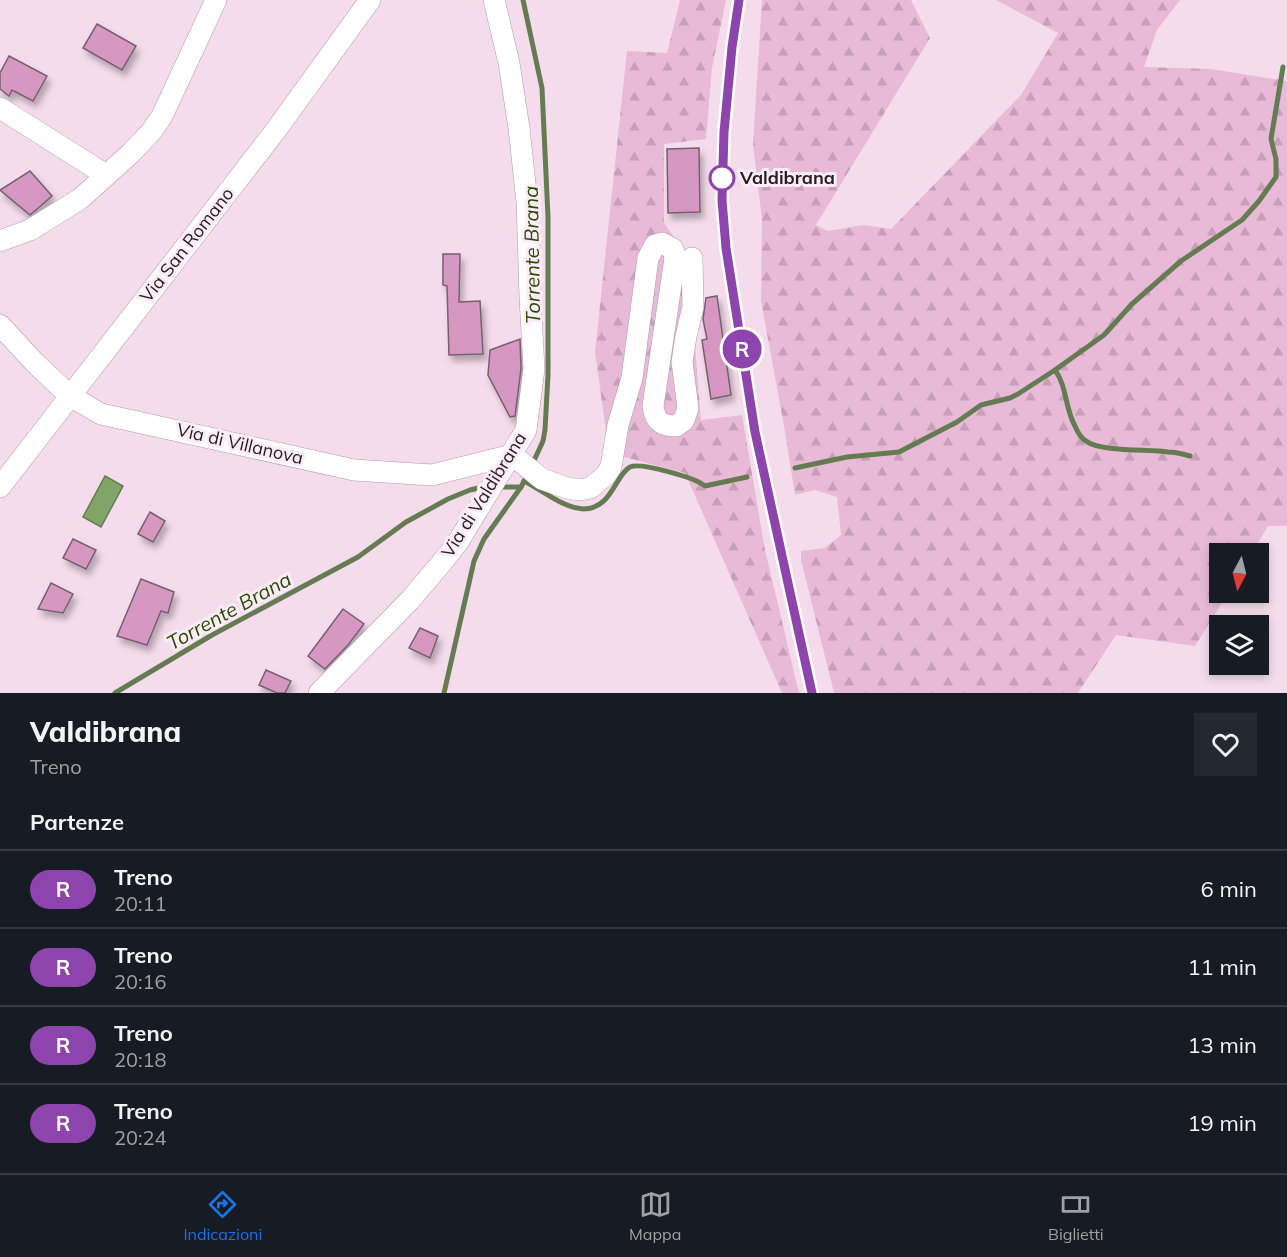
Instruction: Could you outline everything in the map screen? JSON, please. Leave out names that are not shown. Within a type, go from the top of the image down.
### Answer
[{"type":"street","points":[[0,241],[30,230],[81,199],[144,139],[162,116],[216,0]]},
{"type":"street","name":"Via San Romano","points":[[0,487],[276,130],[370,0]]},
{"type":"street","name":"Via di Valdibrana","points":[[319,693],[410,600],[444,560],[458,542],[526,430],[534,369],[527,202],[509,63],[494,0]]},
{"type":"street","points":[[0,108],[106,175]]},
{"type":"street","points":[[512,455],[542,478],[567,488],[580,490],[590,488],[599,482],[611,467],[618,425],[632,378],[648,258],[655,245],[662,243],[673,249],[675,258],[653,406],[656,418],[662,424],[676,426],[684,420],[688,402],[682,362],[693,307],[692,258]]},
{"type":"street","name":"Via di Villanova","points":[[0,325],[70,396],[101,414],[354,470],[432,475],[512,455]]},
{"type":"green space","points":[[680,0],[726,0],[712,68],[706,139],[664,144],[664,223],[684,251],[693,321],[701,420],[742,415],[765,550],[799,693],[782,693],[685,473],[609,453],[595,352],[627,51],[667,53]]},
{"type":"green space","points":[[762,0],[911,0],[930,38],[816,225],[828,231],[864,225],[891,229],[1021,95],[1058,33],[996,0],[1180,0],[1157,30],[1144,67],[1211,69],[1287,81],[1287,526],[1268,526],[1258,543],[1209,543],[1209,603],[1222,603],[1214,615],[1209,615],[1209,624],[1195,646],[1116,635],[1078,693],[834,693],[801,560],[801,551],[825,548],[841,535],[837,497],[815,490],[795,495],[761,301],[762,220],[753,144]]},
{"type":"shaded area","points":[[105,476],[123,486],[101,527],[83,517]]},
{"type":"building","points":[[97,24],[136,46],[122,70],[83,48]]},
{"type":"building","points":[[9,56],[47,76],[33,101],[12,90],[9,96],[0,89],[0,73]]},
{"type":"building","points":[[699,148],[700,212],[668,213],[667,149]]},
{"type":"building","points":[[30,171],[52,196],[30,215],[0,190]]},
{"type":"building","points":[[443,254],[460,254],[459,302],[480,301],[483,354],[449,355],[447,286],[443,285]]},
{"type":"building","points":[[717,296],[731,395],[711,399],[702,340],[707,339],[703,319],[706,298]]},
{"type":"building","points":[[520,339],[521,369],[515,416],[510,417],[488,375],[490,350]]},
{"type":"building","points":[[150,512],[165,521],[153,542],[138,534]]},
{"type":"building","points":[[73,539],[96,550],[86,569],[63,558]]},
{"type":"building","points":[[141,579],[174,592],[168,613],[161,611],[147,645],[117,636]]},
{"type":"building","points":[[51,583],[73,594],[63,613],[38,609]]},
{"type":"building","points":[[343,609],[364,624],[325,669],[308,656]]},
{"type":"building","points":[[420,628],[438,636],[430,658],[409,648]]},
{"type":"building","points":[[266,670],[291,681],[285,693],[277,693],[259,685]]},
{"type":"waterway","name":"Torrente Brana","points":[[523,0],[542,88],[548,217],[548,375],[545,430],[543,441],[532,465]]},
{"type":"waterway","points":[[795,468],[847,457],[899,452],[957,422],[981,405],[1018,394],[1104,335],[1132,304],[1181,261],[1242,220],[1276,177],[1276,159],[1271,139],[1283,67]]},
{"type":"waterway","points":[[1055,370],[1062,383],[1072,419],[1079,434],[1086,441],[1102,447],[1173,452],[1190,456]]},
{"type":"waterway","points":[[524,481],[560,502],[583,509],[593,508],[607,498],[630,467],[645,467],[668,472],[705,486],[747,477]]},
{"type":"waterway","points":[[444,693],[474,561],[484,539],[528,474]]},
{"type":"waterway","name":"Torrente Brana","points":[[115,693],[212,635],[358,557],[406,522],[448,499],[483,487]]},
{"type":"waterway","name":"Torrente Brana","points":[[502,487],[521,487]]},
{"type":"railway","points":[[739,0],[724,124],[722,174],[724,235],[774,518],[813,693]]},
{"type":"train","name":"R","points":[[739,0],[724,132],[722,200],[726,248],[755,432],[812,693]]},
{"type":"place","name":"Valdibrana","points":[[722,178]]}]
